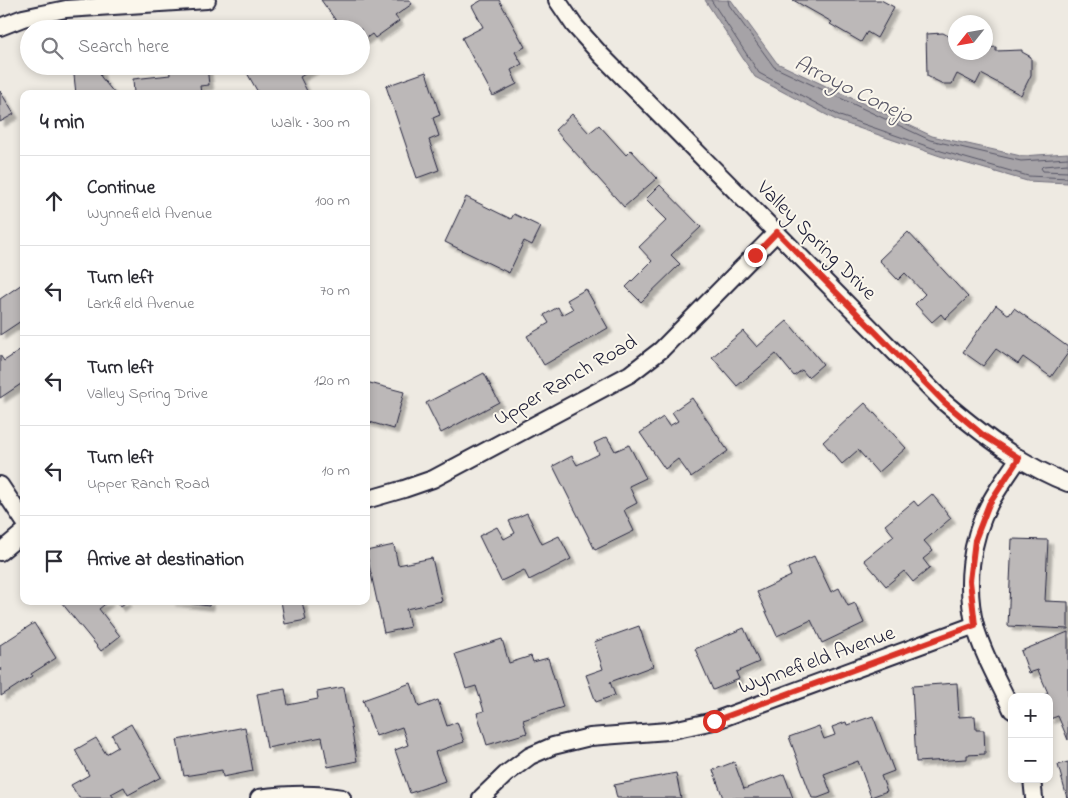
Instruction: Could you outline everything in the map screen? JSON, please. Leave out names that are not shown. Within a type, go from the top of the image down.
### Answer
[{"type":"street","points":[[0,27],[24,18],[66,9],[207,0]]},
{"type":"street","name":"Valley Spring Drive","points":[[557,0],[574,25],[601,55],[944,402],[983,435],[1019,458],[1068,484]]},
{"type":"street","name":"Upper Ranch Road","points":[[370,499],[433,479],[630,374],[661,350],[777,232]]},
{"type":"street","points":[[1008,702],[983,649],[975,625],[970,581],[975,540],[989,504],[1019,458]]},
{"type":"street","points":[[0,485],[20,515]]},
{"type":"street","points":[[0,552],[20,535]]},
{"type":"street","name":"Wynnefield Avenue","points":[[481,798],[506,774],[530,756],[553,746],[590,737],[668,731],[714,721],[975,625]]},
{"type":"street","points":[[1032,783],[1034,798]]},
{"type":"street","points":[[259,798],[288,794],[317,794],[342,798]]},
{"type":"water","points":[[705,0],[731,0],[777,63],[932,136],[1021,156],[1068,153],[1068,183],[1027,181],[940,156],[838,121],[755,77]]},
{"type":"building","points":[[321,0],[409,0],[412,4],[395,16],[399,21],[375,38],[372,34],[370,35],[370,20],[335,20]]},
{"type":"building","points":[[482,0],[499,0],[525,47],[515,52],[522,64],[511,70],[517,84],[493,96],[462,38],[483,27],[472,6]]},
{"type":"building","points":[[793,0],[881,0],[894,7],[877,38],[867,32],[861,42],[830,24],[832,22]]},
{"type":"building","points":[[943,33],[948,36],[948,60],[993,60],[993,47],[996,47],[996,51],[1022,50],[1022,52],[1031,57],[1031,75],[1021,95],[981,74],[976,84],[957,74],[952,84],[943,84],[927,76],[926,34]]},
{"type":"building","points":[[426,72],[440,115],[433,118],[439,136],[429,140],[439,170],[417,178],[386,86]]},
{"type":"building","points":[[74,75],[101,75],[112,90],[76,90]]},
{"type":"building","points":[[170,75],[208,75],[209,85],[200,86],[200,90],[134,90],[133,79]]},
{"type":"building","points":[[248,75],[303,75],[300,77],[306,90],[257,90]]},
{"type":"building","points":[[0,91],[14,114],[0,122]]},
{"type":"building","points":[[572,114],[589,133],[599,125],[626,155],[631,150],[657,178],[624,207],[555,130]]},
{"type":"building","points":[[660,185],[701,227],[671,255],[680,264],[641,302],[626,287],[652,261],[639,247],[667,220],[646,199]]},
{"type":"building","points":[[466,197],[511,219],[514,214],[541,227],[532,245],[524,241],[509,273],[445,242]]},
{"type":"building","points":[[908,232],[968,297],[945,319],[941,314],[932,322],[915,304],[925,294],[905,273],[898,280],[879,260]]},
{"type":"building","points":[[20,285],[20,322],[0,335],[0,299]]},
{"type":"building","points":[[586,289],[608,328],[544,365],[527,336],[549,323],[544,315],[558,307],[562,315],[573,309],[567,300]]},
{"type":"building","points":[[996,305],[1009,315],[1014,308],[1068,347],[1068,353],[1051,377],[1023,357],[1018,364],[996,349],[983,366],[963,352]]},
{"type":"building","points":[[787,321],[823,364],[808,377],[802,370],[794,376],[776,354],[737,386],[712,357],[743,331],[757,347]]},
{"type":"building","points":[[20,351],[20,385],[0,398],[0,355],[4,361]]},
{"type":"building","points":[[484,373],[499,402],[441,433],[426,403]]},
{"type":"building","points":[[370,383],[404,392],[394,429],[370,422]]},
{"type":"building","points":[[692,398],[728,451],[691,477],[678,459],[665,469],[640,433],[663,417],[669,426],[678,421],[672,412]]},
{"type":"building","points":[[865,403],[906,448],[878,473],[858,450],[842,464],[823,442]]},
{"type":"building","points":[[607,437],[615,451],[629,445],[646,478],[629,486],[637,503],[624,510],[634,531],[595,550],[553,466],[572,456],[577,465],[599,454],[594,443]]},
{"type":"building","points":[[932,494],[951,518],[924,541],[933,551],[923,559],[930,568],[913,582],[904,571],[886,586],[864,560],[894,536],[885,525],[914,501],[918,506]]},
{"type":"building","points":[[527,513],[542,544],[559,536],[571,559],[529,580],[524,570],[501,581],[479,536],[497,527],[504,539],[515,533],[509,521]]},
{"type":"building","points":[[1012,539],[1048,540],[1045,601],[1068,602],[1068,629],[1008,626]]},
{"type":"building","points":[[394,545],[398,565],[432,558],[442,601],[406,609],[410,627],[384,633],[370,569],[370,550]]},
{"type":"building","points":[[814,556],[831,592],[839,588],[848,606],[855,603],[864,623],[822,643],[811,620],[777,636],[757,592],[791,576],[788,568]]},
{"type":"building","points":[[63,605],[104,605],[99,609],[120,636],[101,651]]},
{"type":"building","points":[[282,605],[303,605],[306,620],[285,624]]},
{"type":"building","points":[[34,623],[56,658],[1,696],[0,645]]},
{"type":"building","points":[[639,626],[653,666],[610,682],[615,695],[596,702],[586,675],[603,669],[594,642]]},
{"type":"building","points":[[744,628],[759,662],[736,672],[739,679],[713,690],[695,649]]},
{"type":"building","points":[[1068,632],[1068,740],[1058,716],[1053,718],[1053,693],[1048,693],[1038,670],[1029,673],[1021,651]]},
{"type":"building","points":[[502,639],[509,663],[531,656],[533,662],[548,658],[563,707],[523,720],[527,733],[487,745],[477,713],[484,711],[476,686],[466,689],[455,654]]},
{"type":"building","points":[[411,683],[419,707],[438,700],[447,726],[457,722],[464,742],[435,752],[445,781],[410,793],[395,750],[408,745],[402,727],[376,736],[363,700]]},
{"type":"building","points":[[957,683],[959,717],[975,716],[976,730],[984,730],[985,754],[967,755],[967,759],[916,762],[912,686]]},
{"type":"building","points":[[344,687],[357,761],[328,767],[322,737],[267,748],[257,694],[285,689],[288,705],[318,699],[317,692]]},
{"type":"building","points":[[873,716],[894,771],[881,776],[887,791],[871,797],[858,761],[824,774],[831,793],[818,798],[812,798],[789,737],[819,726],[824,739],[835,735],[832,727],[846,722],[847,725]]},
{"type":"building","points":[[131,724],[161,777],[128,795],[124,787],[111,794],[114,798],[79,798],[71,785],[89,775],[75,750],[96,738],[106,754],[118,747],[112,735]]},
{"type":"building","points":[[245,727],[253,771],[223,777],[222,770],[184,776],[177,740]]},
{"type":"building","points":[[734,762],[744,789],[784,774],[793,798],[723,798],[713,770]]},
{"type":"building","points":[[1068,762],[1068,798],[1067,798],[1058,765]]},
{"type":"building","points":[[676,773],[681,798],[617,798],[614,785]]},
{"type":"route","points":[[714,721],[975,625],[970,581],[975,540],[989,504],[1019,458],[983,435],[944,402],[777,232],[755,255]]},
{"type":"water label","name":"Arroyo Conejo","points":[[853,91]]}]
